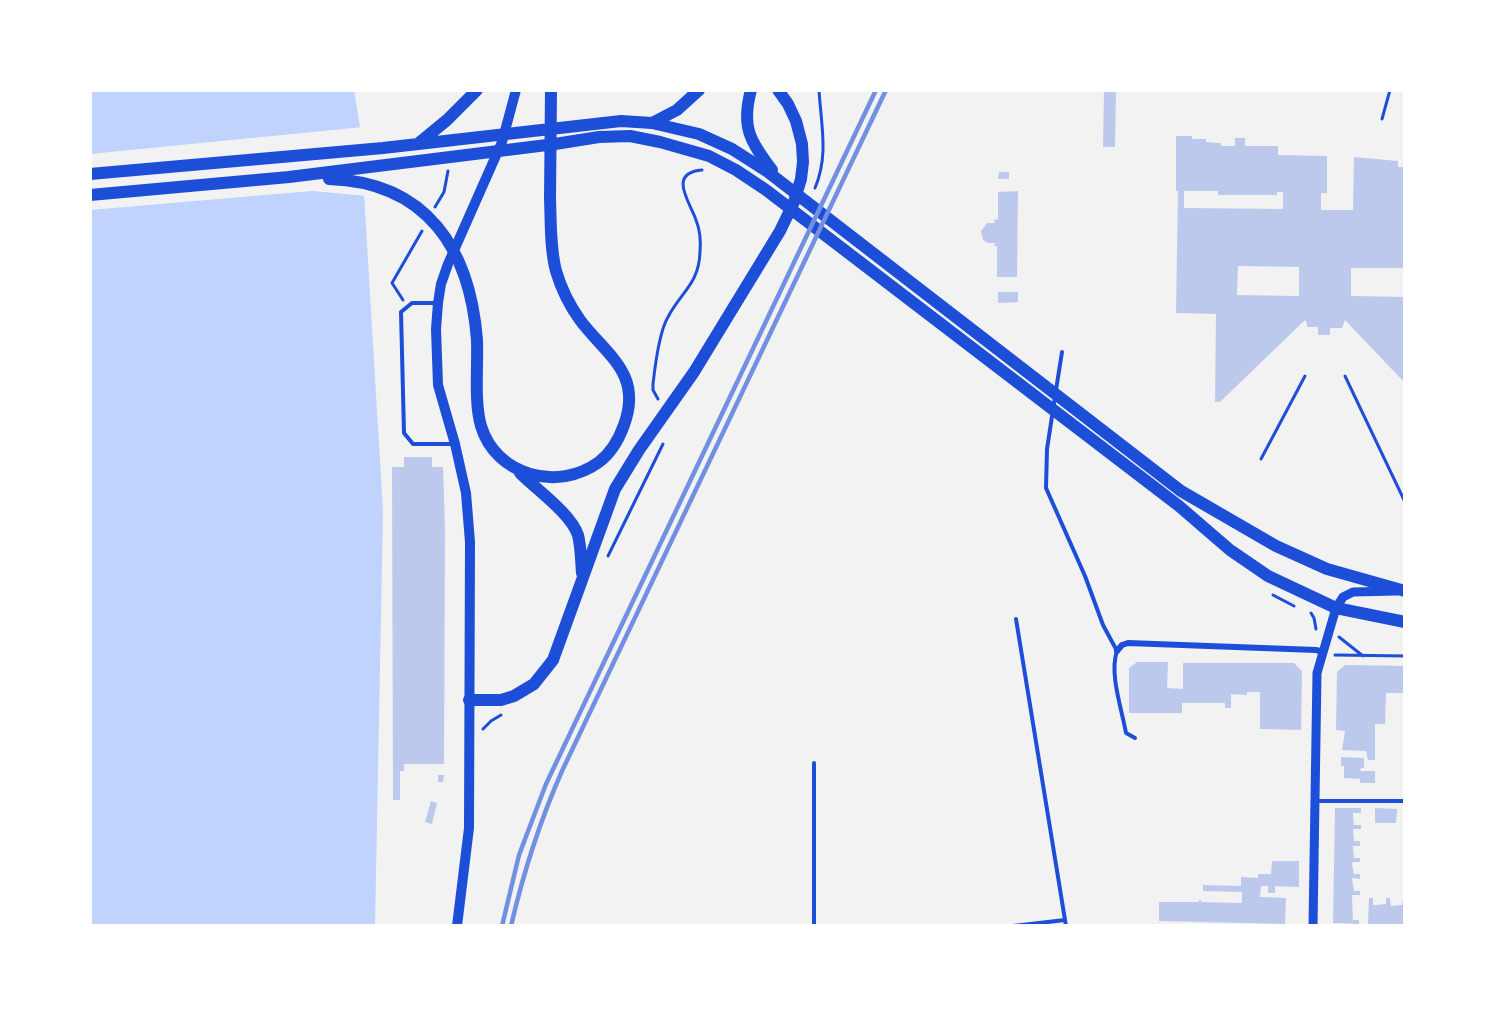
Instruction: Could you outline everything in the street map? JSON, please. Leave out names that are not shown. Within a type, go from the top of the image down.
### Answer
[{"type":"main road","points":[[418,144],[447,120],[477,90]]},
{"type":"main road","points":[[457,926],[469,828],[470,542],[466,493],[438,385],[436,329],[441,284],[447,264],[502,142],[516,90]]},
{"type":"main road","points":[[289,177],[357,181],[406,199],[422,211],[447,238],[463,269],[471,298],[476,338],[478,412],[481,427],[495,453],[515,468],[533,476],[559,477],[574,474],[599,462],[613,448],[627,417],[629,404],[627,383],[621,368],[580,319],[566,297],[556,271],[551,241],[551,90]]},
{"type":"main road","points":[[652,123],[677,110],[699,90]]},
{"type":"main road","points":[[750,90],[746,110],[749,133],[768,169],[780,181],[1181,490],[1276,546],[1327,569],[1404,591]]},
{"type":"main road","points":[[469,700],[501,700],[514,696],[534,684],[553,660],[615,489],[639,450],[700,363],[780,231],[794,202],[801,179],[802,144],[788,104],[778,90]]},
{"type":"main road","points":[[90,174],[418,144],[557,126],[621,121],[652,123],[699,134],[768,169]]},
{"type":"main road","points":[[90,195],[289,177],[590,138],[630,136],[688,149],[724,163],[766,190],[1179,506],[1230,550],[1268,576],[1336,608],[1405,622]]},
{"type":"main road","points":[[515,468],[557,506],[574,526],[579,538],[582,577]]},
{"type":"street","points":[[1313,926],[1317,673],[1336,608],[1343,597],[1353,592],[1404,591]]},
{"type":"street","points":[[1117,651],[1122,645],[1140,643],[1323,652]]},
{"type":"lane","points":[[438,303],[412,303],[401,312],[404,433],[413,444],[455,444]]},
{"type":"lane","points":[[1062,352],[1047,449],[1046,488],[1085,576],[1103,625],[1117,651],[1114,664],[1126,733],[1135,738]]},
{"type":"lane","points":[[1014,926],[1065,923],[1016,620]]},
{"type":"lane","points":[[814,763],[814,926]]},
{"type":"lane","points":[[1315,801],[1405,801]]},
{"type":"path","points":[[1382,119],[1390,90]]},
{"type":"path","points":[[662,402],[656,396],[653,384],[660,334],[668,316],[696,277],[700,254],[697,223],[684,192],[683,182],[693,171],[704,169]]},
{"type":"path","points":[[1261,459],[1305,376]]},
{"type":"path","points":[[1344,376],[1405,502]]},
{"type":"path","points":[[1337,636],[1347,641],[1363,656]]},
{"type":"path","points":[[1323,652],[1333,655],[1405,656]]},
{"type":"water","points":[[90,90],[354,90],[360,127],[383,511],[375,926],[90,926]]},
{"type":"pier","points":[[363,127],[366,196],[312,191],[90,210],[90,154]]},
{"type":"building","points":[[1104,90],[1116,90],[1115,147],[1103,147]]},
{"type":"building","points":[[1176,136],[1206,139],[1206,142],[1221,143],[1221,146],[1235,146],[1235,138],[1245,138],[1245,146],[1278,146],[1278,155],[1327,156],[1327,193],[1321,193],[1321,210],[1353,210],[1354,157],[1398,161],[1398,167],[1405,167],[1403,211],[1405,211],[1405,268],[1351,268],[1351,296],[1405,297],[1405,383],[1345,320],[1342,328],[1330,328],[1330,335],[1318,335],[1318,327],[1307,327],[1305,320],[1220,402],[1215,402],[1216,314],[1176,313],[1178,191],[1176,191]],"holes":[[[1184,191],[1218,191],[1218,195],[1277,195],[1277,192],[1283,192],[1283,209],[1184,208]],[[1238,266],[1299,267],[1299,296],[1237,295]]]},
{"type":"building","points":[[999,172],[1009,172],[1009,179],[998,179]]},
{"type":"building","points":[[1018,191],[1017,277],[997,277],[997,246],[994,246],[995,243],[983,240],[981,231],[987,223],[995,223],[994,220],[998,219],[998,192]]},
{"type":"building","points":[[998,292],[1018,292],[1018,302],[998,303]]},
{"type":"building","points":[[404,457],[432,457],[432,467],[443,467],[444,764],[404,764],[404,771],[400,771],[400,800],[393,800],[392,467],[404,467]]},
{"type":"building","points":[[1137,662],[1168,662],[1167,688],[1183,689],[1183,663],[1294,663],[1302,671],[1301,730],[1260,729],[1260,692],[1247,692],[1247,695],[1231,694],[1231,708],[1225,708],[1225,703],[1182,703],[1182,713],[1129,713],[1129,668]]},
{"type":"building","points":[[1345,665],[1405,666],[1405,705],[1403,705],[1403,693],[1386,693],[1385,724],[1375,724],[1375,760],[1368,760],[1366,751],[1342,750],[1345,731],[1336,730],[1337,672]]},
{"type":"building","points":[[1341,757],[1364,758],[1364,768],[1360,771],[1375,771],[1375,783],[1360,783],[1360,779],[1344,778]]},
{"type":"building","points":[[438,775],[444,775],[443,782],[438,782]]},
{"type":"building","points":[[431,801],[437,803],[432,824],[425,822]]},
{"type":"building","points":[[1335,808],[1361,808],[1361,813],[1353,813],[1354,825],[1361,825],[1361,829],[1353,829],[1354,841],[1360,841],[1360,846],[1353,846],[1354,858],[1360,858],[1360,862],[1352,864],[1354,874],[1360,874],[1360,879],[1352,878],[1354,891],[1360,891],[1360,895],[1352,895],[1353,920],[1359,920],[1359,924],[1333,923]]},
{"type":"building","points":[[1375,808],[1397,809],[1396,823],[1375,823]]},
{"type":"building","points":[[1272,861],[1299,861],[1299,887],[1275,886],[1275,893],[1268,893],[1268,886],[1261,886],[1260,897],[1286,898],[1285,924],[1159,921],[1159,902],[1199,902],[1201,900],[1201,902],[1242,903],[1242,892],[1203,891],[1203,885],[1241,886],[1241,877],[1258,878],[1258,874],[1271,874]]},
{"type":"building","points":[[1369,898],[1373,898],[1373,905],[1375,905],[1386,904],[1386,898],[1390,898],[1391,906],[1402,905],[1403,898],[1405,898],[1405,924],[1368,924]]},
{"type":"railway","points":[[502,926],[519,855],[546,784],[876,90]]},
{"type":"railway","points":[[511,926],[533,847],[562,771],[886,90]]}]
